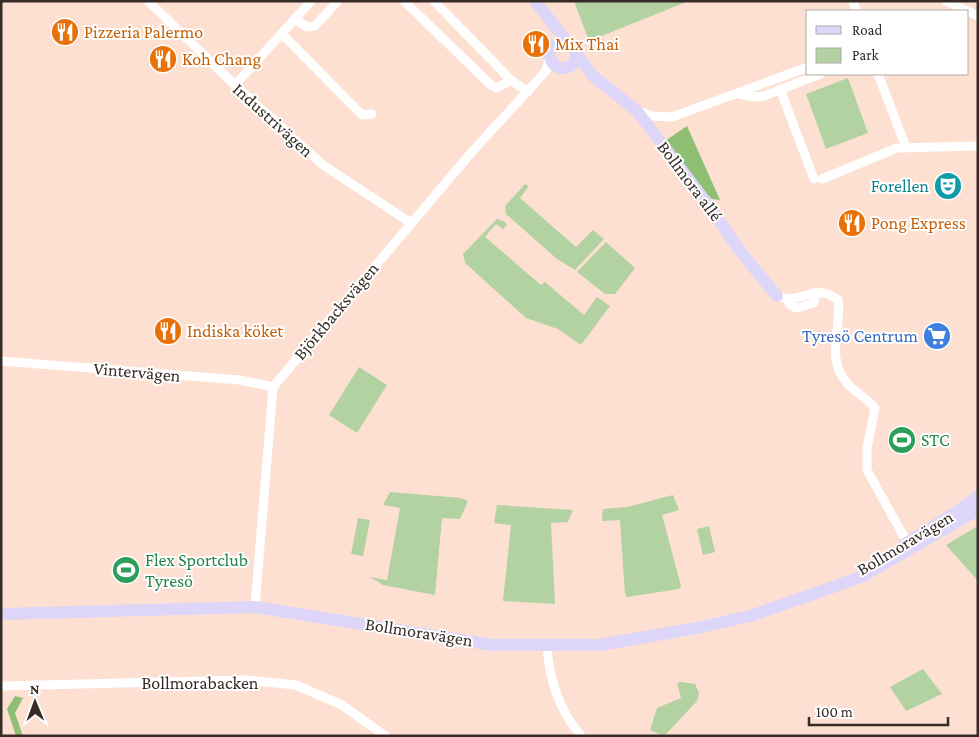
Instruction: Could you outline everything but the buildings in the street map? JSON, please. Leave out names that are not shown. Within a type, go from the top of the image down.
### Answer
[{"type":"street","name":"Industrivägen","points":[[148,1],[235,85],[323,165],[411,223]]},
{"type":"street","points":[[235,85],[284,34],[311,1]]},
{"type":"street","points":[[296,20],[307,27],[315,26],[338,1]]},
{"type":"street","points":[[404,1],[491,85],[497,88],[511,80]]},
{"type":"street","points":[[434,1],[506,72],[511,80],[528,92]]},
{"type":"street","name":"Bollmora allé","points":[[535,1],[550,22],[568,43],[574,47],[576,54],[593,76],[637,111],[712,210],[740,251],[782,298]]},
{"type":"street","points":[[946,1],[965,10]]},
{"type":"street","points":[[550,22],[554,61]]},
{"type":"street","points":[[284,34],[362,115],[372,114]]},
{"type":"street","points":[[554,61],[557,43],[568,43]]},
{"type":"street","points":[[554,61],[574,62],[576,54]]},
{"type":"street","name":"Bollmora allé","points":[[554,61],[593,76]]},
{"type":"street","name":"Björkbacksvägen","points":[[272,387],[470,154],[554,61]]},
{"type":"street","points":[[637,111],[652,116],[672,117],[739,94],[806,68]]},
{"type":"street","points":[[739,94],[759,97],[817,75]]},
{"type":"street","points":[[878,75],[906,147]]},
{"type":"street","points":[[780,89],[818,179],[897,148],[978,146]]},
{"type":"street","points":[[782,298],[816,292],[830,294],[838,300],[834,353],[838,368],[845,381],[875,408],[874,421],[867,448],[867,470],[909,546]]},
{"type":"street","name":"Vintervägen","points":[[1,361],[240,380],[272,387]]},
{"type":"street","points":[[255,607],[272,387]]},
{"type":"street","name":"Bollmoravägen","points":[[909,546],[978,496]]},
{"type":"street","name":"Bollmoravägen","points":[[1,614],[255,607],[492,645],[599,645],[697,628],[750,616],[830,588],[978,510]]},
{"type":"street","points":[[547,646],[548,665],[556,693],[570,721],[581,736]]},
{"type":"street","name":"Bollmorabacken","points":[[1,686],[245,680],[296,686],[342,705],[385,736]]},
{"type":"green space","points":[[574,1],[689,1],[589,41]]},
{"type":"green space","points":[[848,78],[868,133],[826,149],[806,94]]},
{"type":"green space","points":[[687,126],[720,200],[712,199],[707,194],[665,141]]},
{"type":"green space","points":[[525,184],[529,186],[520,198],[576,247],[593,230],[604,239],[575,270],[557,259],[506,214],[505,206]]},
{"type":"green space","points":[[497,219],[505,222],[507,225],[503,229],[496,224],[485,237],[541,285],[545,282],[584,315],[597,297],[610,306],[581,345],[558,329],[526,318],[465,263],[463,254]]},
{"type":"green space","points":[[606,242],[635,268],[615,294],[605,294],[577,272]]},
{"type":"green space","points":[[359,367],[387,385],[357,433],[329,415]]},
{"type":"green space","points":[[390,492],[461,498],[468,501],[460,519],[442,518],[435,595],[383,585],[370,577],[387,580],[400,508],[383,505]]},
{"type":"green space","points":[[673,495],[679,510],[662,515],[681,586],[679,589],[627,597],[625,594],[620,520],[602,521],[603,509],[627,507]]},
{"type":"green space","points":[[497,505],[573,510],[568,522],[551,523],[555,604],[503,601],[511,525],[494,523]]},
{"type":"green space","points":[[358,518],[370,520],[363,556],[351,554]]},
{"type":"green space","points":[[709,526],[715,552],[703,555],[697,529]]},
{"type":"green space","points":[[978,526],[978,581],[946,545]]},
{"type":"green space","points":[[923,669],[942,694],[906,711],[890,687]]},
{"type":"green space","points":[[677,683],[695,684],[699,693],[697,701],[666,734],[659,734],[650,730],[657,708],[681,698]]},
{"type":"green space","points":[[15,696],[23,698],[15,713],[23,736],[16,736],[7,709]]},
{"type":"place","name":"Pizzeria Palermo","points":[[65,32]]},
{"type":"place","name":"Mix Thai","points":[[536,44]]},
{"type":"place","name":"Koh Chang","points":[[163,59]]},
{"type":"place","name":"Forellen","points":[[948,186]]},
{"type":"place","name":"Pong Express","points":[[852,223]]},
{"type":"place","name":"Indiska köket","points":[[168,331]]},
{"type":"place","name":"Tyresö Centrum","points":[[937,336]]},
{"type":"place","name":"STC","points":[[902,440]]},
{"type":"place","name":"Flex Sportclub Tyresö","points":[[126,570]]}]
